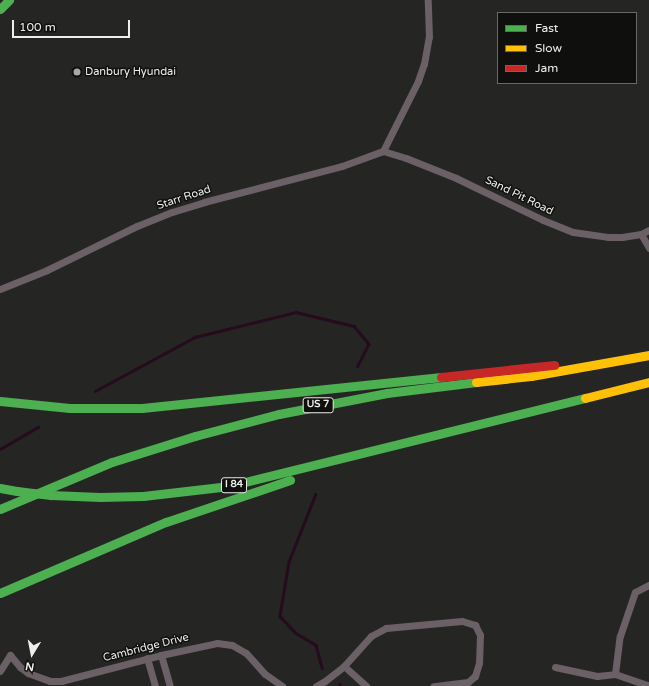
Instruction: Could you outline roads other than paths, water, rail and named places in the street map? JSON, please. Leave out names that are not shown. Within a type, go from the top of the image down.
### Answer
[{"type":"main road","points":[[0,9],[10,0]]},
{"type":"main road","points":[[0,401],[70,408],[142,408],[649,355]]},
{"type":"main road","name":"US 7","points":[[0,509],[112,462],[195,436],[279,414],[387,393],[531,376],[649,355]]},
{"type":"main road","name":"I 84","points":[[0,488],[51,495],[115,497],[165,495],[208,490],[257,480],[414,442],[649,382]]},
{"type":"main road","points":[[0,593],[210,506],[414,442]]},
{"type":"main road","points":[[0,597],[55,569]]},
{"type":"street","points":[[384,151],[418,82],[424,64],[429,37],[428,0]]},
{"type":"street","name":"Sand Pit Road","points":[[384,151],[456,178],[536,217],[572,232],[608,237],[641,234],[649,230]]},
{"type":"street","name":"Starr Road","points":[[0,289],[47,270],[137,226],[172,212],[204,202],[342,166],[384,151]]},
{"type":"street","points":[[641,234],[649,248]]},
{"type":"street","points":[[615,674],[620,636],[635,592],[649,585]]},
{"type":"street","points":[[316,686],[344,666],[371,636],[386,628],[462,621],[475,625],[480,635],[479,663],[475,676],[468,682],[433,686]]},
{"type":"street","name":"Cambridge Drive","points":[[0,671],[10,655],[20,667],[39,678],[56,681],[73,679],[147,658],[217,643],[232,645],[246,654],[265,674],[282,686]]},
{"type":"street","points":[[161,655],[170,686]]},
{"type":"street","points":[[147,658],[155,686]]},
{"type":"street","points":[[344,666],[366,686]]},
{"type":"street","points":[[555,667],[597,676],[615,674],[649,686]]},
{"type":"waterway","points":[[95,391],[195,337],[296,312],[354,326],[369,344],[358,366]]},
{"type":"waterway","points":[[0,449],[38,427]]},
{"type":"waterway","points":[[316,494],[289,562],[280,616],[296,633],[316,645],[322,668]]},
{"type":"place","name":"Danbury Hyundai","points":[[77,72]]}]
